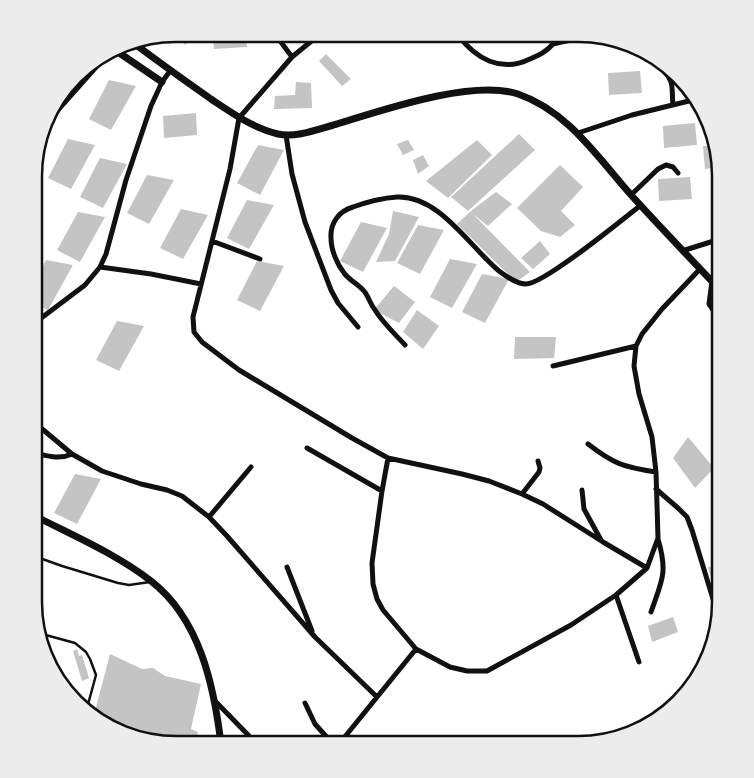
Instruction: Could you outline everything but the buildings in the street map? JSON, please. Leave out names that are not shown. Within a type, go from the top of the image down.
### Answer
[{"type":"street","points":[[281,42],[292,57]]},
{"type":"street","points":[[310,42],[292,57],[239,118],[230,169],[193,317],[194,332],[202,342],[239,370],[388,458],[480,478],[522,494],[543,504],[647,568]]},
{"type":"street","points":[[465,42],[482,58],[496,64],[514,65],[547,51],[552,44],[563,42]]},
{"type":"street","points":[[140,48],[170,71],[239,118],[276,133],[286,135],[314,130],[457,92],[495,90],[518,94],[545,108],[578,133],[631,195],[711,280]]},
{"type":"street","points":[[121,54],[162,82]]},
{"type":"street","points":[[42,317],[85,285],[100,268],[106,254],[126,180],[151,106],[162,82],[170,71]]},
{"type":"street","points":[[671,81],[673,105]]},
{"type":"street","points":[[578,133],[632,115],[689,102]]},
{"type":"street","points":[[286,135],[292,174],[305,222],[331,290],[338,303],[358,327]]},
{"type":"street","points":[[631,195],[658,169],[666,165],[673,167],[678,172]]},
{"type":"street","points":[[405,345],[374,310],[364,291],[344,274],[338,263],[333,250],[331,230],[335,220],[342,212],[377,200],[399,197],[416,200],[430,206],[446,217],[485,259],[504,275],[523,284],[538,281],[641,206]]},
{"type":"street","points":[[212,241],[260,259]]},
{"type":"street","points":[[682,251],[711,242]]},
{"type":"street","points":[[100,268],[152,274],[201,284]]},
{"type":"street","points":[[651,612],[664,576],[663,556],[658,538],[656,472],[652,437],[639,394],[634,366],[636,346],[642,334],[662,309],[700,269]]},
{"type":"street","points":[[711,289],[709,304],[711,307]]},
{"type":"street","points":[[553,366],[636,346]]},
{"type":"street","points":[[43,429],[72,454],[102,471],[182,496],[209,517],[315,637],[377,698]]},
{"type":"street","points":[[588,444],[606,458],[626,467],[656,472]]},
{"type":"street","points":[[306,448],[382,491]]},
{"type":"street","points":[[43,455],[64,458],[72,454]]},
{"type":"street","points":[[388,458],[372,563],[373,584],[377,599],[383,610],[416,648],[450,667],[467,671],[486,670],[571,626],[616,595],[647,568],[658,538]]},
{"type":"street","points":[[522,494],[539,472],[538,461]]},
{"type":"street","points":[[209,517],[251,467]]},
{"type":"street","points":[[656,489],[687,517],[711,593]]},
{"type":"street","points":[[582,490],[587,517],[603,542]]},
{"type":"street","points":[[43,521],[116,558],[151,581],[168,598],[185,619],[206,666],[216,702],[220,735]]},
{"type":"street","points":[[287,567],[315,637]]},
{"type":"street","points":[[616,595],[639,662]]},
{"type":"street","points":[[346,735],[416,648]]},
{"type":"street","points":[[216,702],[248,735]]},
{"type":"street","points":[[305,703],[315,724],[325,735]]},
{"type":"lane","points":[[43,559],[118,583],[130,585],[151,581]]},
{"type":"lane","points":[[47,635],[76,643],[86,652],[96,675],[89,702]]}]
